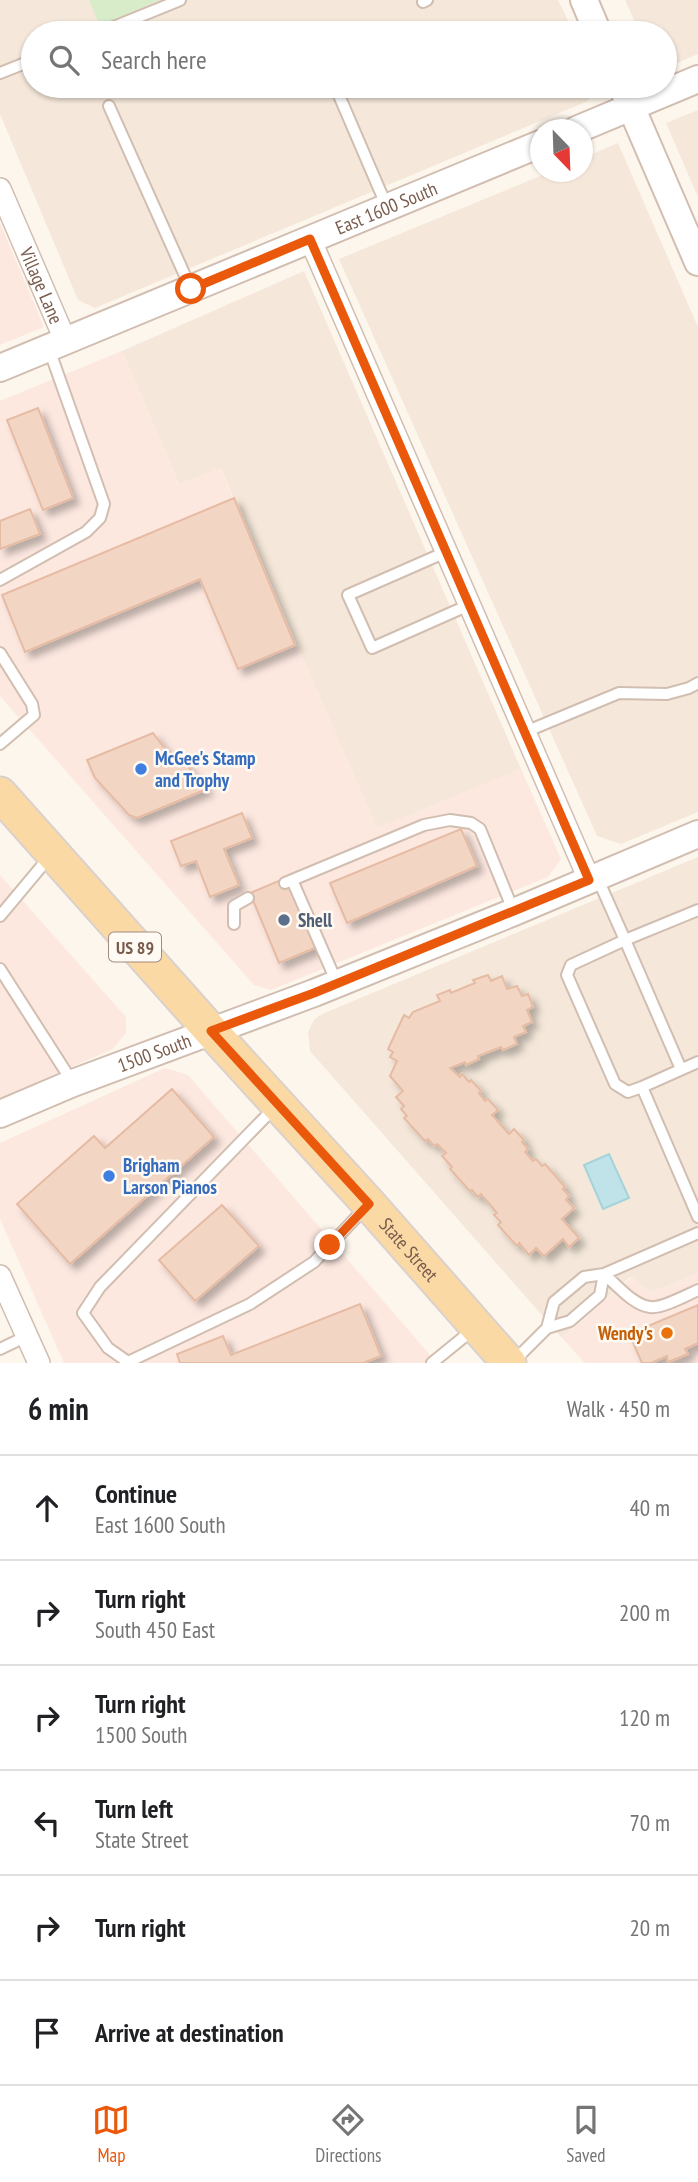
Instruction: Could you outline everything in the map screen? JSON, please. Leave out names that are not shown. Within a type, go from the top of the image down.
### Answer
[{"type":"main road","name":"State Street","points":[[0,794],[510,1363]]},
{"type":"street","points":[[584,0],[593,21]]},
{"type":"street","points":[[677,84],[698,79]]},
{"type":"street","points":[[592,119],[623,98]]},
{"type":"street","points":[[627,98],[698,262]]},
{"type":"street","name":"East 1600 South","points":[[0,368],[530,148]]},
{"type":"street","name":"Village Lane","points":[[0,189],[57,345]]},
{"type":"street","points":[[310,239],[525,732],[593,878]]},
{"type":"street","name":"1500 South","points":[[0,1114],[73,1083],[337,983],[514,912],[698,834]]},
{"type":"street","points":[[0,1276],[39,1363]]},
{"type":"lane","points":[[128,21],[180,0]]},
{"type":"lane","points":[[0,74],[21,65]]},
{"type":"lane","points":[[340,98],[387,207]]},
{"type":"lane","points":[[109,106],[191,289]]},
{"type":"lane","points":[[0,580],[86,532],[100,518],[104,504],[57,345]]},
{"type":"lane","points":[[446,552],[348,595],[372,648],[470,605]]},
{"type":"lane","points":[[0,653],[32,704],[34,715],[0,744]]},
{"type":"lane","points":[[525,732],[619,693],[667,694],[698,683]]},
{"type":"lane","points":[[337,983],[288,881],[424,825],[450,820],[463,821],[480,829],[514,912]]},
{"type":"lane","points":[[0,916],[53,853]]},
{"type":"lane","points":[[593,878],[625,940],[681,1069]]},
{"type":"lane","points":[[234,924],[234,906],[247,898]]},
{"type":"lane","points":[[698,911],[571,965],[567,975],[615,1084],[628,1092],[698,1062]]},
{"type":"lane","points":[[0,969],[73,1083]]},
{"type":"lane","points":[[642,1087],[698,1217]]},
{"type":"lane","points":[[278,1105],[100,1287],[83,1313],[108,1348],[128,1362],[250,1304],[314,1262],[369,1204]]},
{"type":"lane","points":[[547,1328],[554,1302],[584,1277],[604,1274],[698,1233]]},
{"type":"lane","points":[[604,1274],[630,1297],[653,1308],[698,1290]]},
{"type":"lane","points":[[510,1363],[547,1328],[570,1321],[600,1295],[604,1274]]},
{"type":"lane","points":[[432,1363],[477,1326]]},
{"type":"lane","points":[[0,1349],[27,1336]]},
{"type":"shaded area","points":[[0,0],[558,0],[568,21],[21,21],[21,98],[590,98],[545,119],[530,119],[530,125],[95,308],[78,300],[0,114]]},
{"type":"shaded area","points":[[625,0],[698,0],[698,54],[677,63],[677,21],[635,21]]},
{"type":"shaded area","points":[[698,110],[698,197],[666,123]]},
{"type":"shaded area","points":[[618,143],[698,327],[698,812],[621,844],[597,836],[339,259],[530,180],[593,182],[593,154]]},
{"type":"shaded area","points":[[0,223],[44,327],[0,345]]},
{"type":"shaded area","points":[[304,271],[521,769],[377,829],[221,469],[179,484],[122,351]]},
{"type":"shaded area","points":[[122,351],[179,484],[220,468],[377,828],[521,769],[561,859],[548,877],[271,990],[254,985],[0,696],[0,401]]},
{"type":"shaded area","points":[[698,857],[698,1273],[653,1292],[639,1284],[634,1276],[629,1278],[562,1338],[310,1051],[308,1032],[314,1020],[322,1014]]},
{"type":"shaded area","points":[[0,875],[126,1017],[126,1033],[113,1049],[0,1098]]},
{"type":"shaded area","points":[[165,1068],[188,1075],[437,1363],[64,1363],[0,1219],[0,1143]]},
{"type":"shaded area","points":[[698,1273],[698,1363],[585,1363],[562,1338],[634,1275],[639,1284],[653,1292]]},
{"type":"green space","points":[[89,0],[160,0],[112,21],[98,21]]},
{"type":"water","points":[[609,1154],[629,1198],[603,1209],[584,1165]]},
{"type":"building","points":[[38,408],[73,498],[43,510],[7,420]]},
{"type":"building","points":[[234,498],[295,645],[238,669],[200,579],[25,652],[2,595]]},
{"type":"building","points":[[30,509],[40,534],[0,549],[0,521]]},
{"type":"building","name":"McGee's Stamp and Trophy","points":[[153,733],[166,750],[181,758],[207,789],[137,818],[129,815],[95,778],[87,760]]},
{"type":"building","points":[[242,813],[252,838],[224,849],[239,885],[210,897],[196,861],[181,866],[171,841]]},
{"type":"building","points":[[461,829],[477,866],[347,923],[330,883]]},
{"type":"building","name":"Shell","points":[[288,877],[317,947],[279,963],[250,893]]},
{"type":"building","points":[[488,975],[491,981],[502,976],[507,989],[517,986],[522,996],[528,994],[533,1007],[527,1010],[532,1022],[523,1026],[526,1032],[514,1037],[517,1044],[478,1056],[479,1059],[466,1065],[465,1062],[450,1068],[460,1077],[462,1074],[469,1082],[471,1080],[481,1091],[479,1093],[485,1101],[488,1099],[498,1110],[492,1115],[509,1134],[514,1129],[524,1140],[522,1142],[528,1149],[525,1152],[533,1161],[536,1159],[542,1166],[545,1164],[565,1187],[563,1189],[569,1196],[566,1200],[574,1208],[562,1219],[579,1238],[569,1247],[563,1239],[544,1256],[536,1248],[529,1255],[519,1243],[517,1246],[498,1225],[501,1222],[494,1215],[497,1213],[481,1194],[478,1197],[470,1191],[450,1169],[452,1167],[442,1156],[446,1153],[437,1144],[434,1146],[428,1139],[425,1141],[404,1118],[407,1116],[401,1109],[404,1106],[396,1097],[403,1091],[390,1076],[397,1061],[390,1057],[393,1052],[388,1049],[404,1015],[409,1018],[413,1012],[440,1001],[437,995],[450,990],[451,993]]},
{"type":"building","name":"Brigham Larson Pianos","points":[[172,1089],[214,1137],[70,1264],[17,1204],[94,1136],[105,1148]]},
{"type":"building","points":[[222,1205],[259,1246],[195,1301],[159,1260]]},
{"type":"building","points":[[360,1304],[381,1356],[363,1363],[180,1363],[177,1354],[223,1336],[231,1355]]},
{"type":"building","name":"Wendy's","points":[[698,1305],[698,1343],[685,1349],[688,1354],[668,1362],[667,1356],[651,1363],[642,1363],[631,1338],[638,1335],[636,1331]]},
{"type":"place","name":"McGee's Stamp and Trophy","points":[[141,769]]},
{"type":"place","name":"Shell","points":[[284,920]]},
{"type":"place","name":"Brigham Larson Pianos","points":[[109,1176]]},
{"type":"place","name":"Wendy's","points":[[667,1333]]},
{"type":"route","points":[[191,289],[310,239],[589,880],[314,993],[211,1031],[369,1204],[330,1245]]}]
